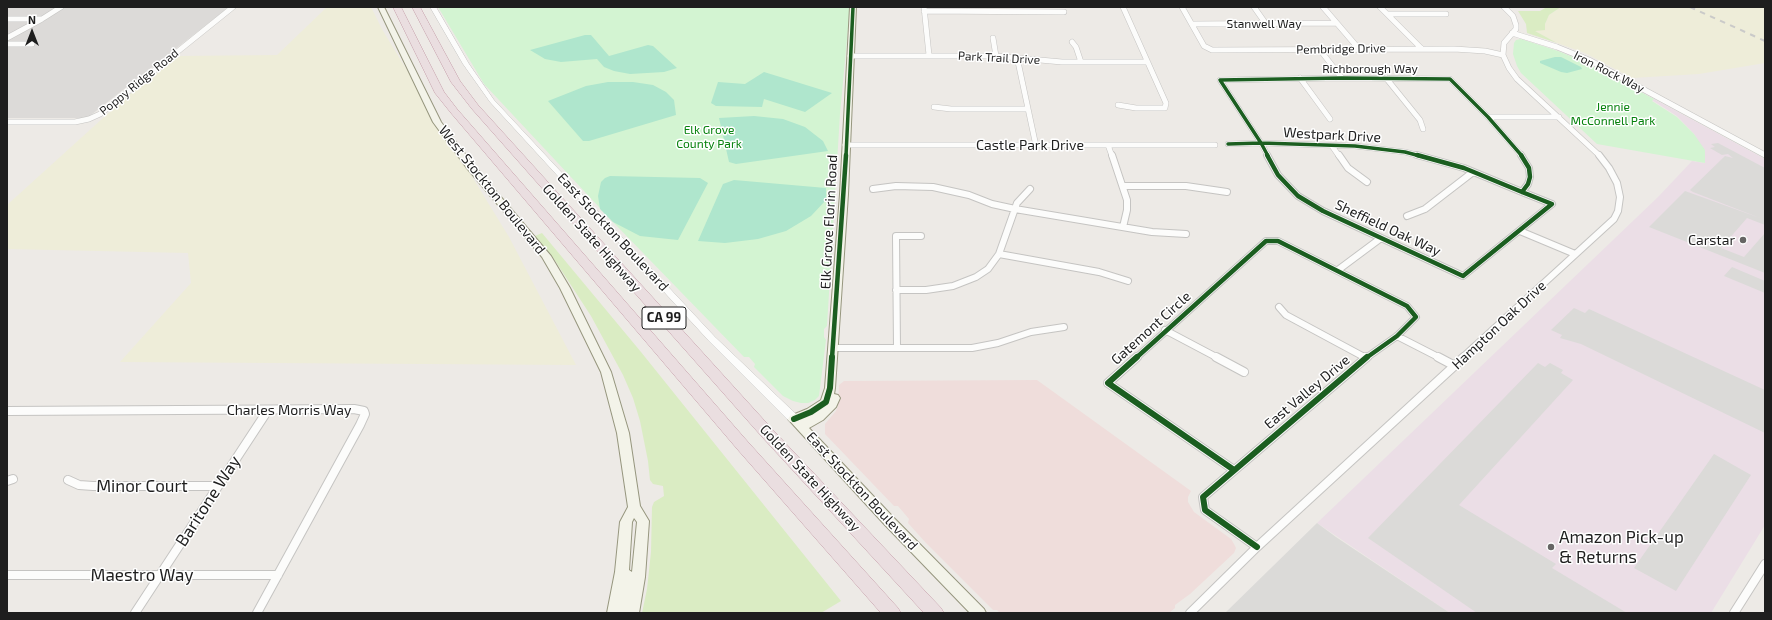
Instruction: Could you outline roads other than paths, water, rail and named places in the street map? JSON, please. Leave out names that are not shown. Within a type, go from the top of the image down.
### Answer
[{"type":"highway","name":"Golden State Highway","points":[[396,7],[440,93],[454,112],[743,446],[892,613]]},
{"type":"highway","name":"Golden State Highway","points":[[416,7],[456,82],[475,107],[763,428],[935,613]]},
{"type":"main road","name":"West Stockton Boulevard","points":[[381,7],[437,122],[469,164],[546,256],[565,288],[606,372],[623,433],[634,507]]},
{"type":"main road","name":"Elk Grove Florin Road","points":[[798,423],[819,417],[832,404],[834,397],[836,366],[834,348],[844,194],[853,7]]},
{"type":"main road","name":"East Stockton Boulevard","points":[[798,423],[889,521],[979,613]]},
{"type":"main road","points":[[614,613],[622,572],[626,522],[634,507],[643,521],[638,578],[632,613]]},
{"type":"main road","points":[[622,572],[628,577],[627,599],[624,613]]},
{"type":"street","points":[[7,38],[61,7]]},
{"type":"street","name":"Poppy Ridge Road","points":[[7,122],[75,122],[89,119],[100,114],[233,7]]},
{"type":"street","name":"East Stockton Boulevard","points":[[433,7],[466,64],[492,101],[712,339],[798,423]]},
{"type":"street","points":[[1118,105],[1136,108],[1165,108],[1166,103],[1122,7]]},
{"type":"street","name":"Pembridge Drive","points":[[1182,7],[1193,24],[1204,46],[1212,50],[1421,48],[1464,49],[1503,55]]},
{"type":"street","points":[[1254,7],[1266,24]]},
{"type":"street","points":[[1323,7],[1359,49]]},
{"type":"street","points":[[1380,7],[1421,48]]},
{"type":"street","points":[[1503,55],[1504,43],[1516,29],[1513,16],[1504,7]]},
{"type":"street","points":[[930,55],[924,9],[1064,12]]},
{"type":"street","points":[[1388,14],[1446,14]]},
{"type":"street","points":[[7,19],[42,19]]},
{"type":"street","name":"Stanwell Way","points":[[1193,24],[1336,23]]},
{"type":"street","name":"Iron Rock Way","points":[[1512,33],[1557,46],[1589,60],[1765,155]]},
{"type":"street","points":[[993,38],[996,56]]},
{"type":"street","points":[[1072,42],[1076,47],[1081,62]]},
{"type":"street","points":[[7,44],[32,44]]},
{"type":"street","points":[[1320,50],[1342,78]]},
{"type":"street","name":"Hampton Oak Drive","points":[[1190,613],[1257,547],[1614,219],[1620,201],[1615,178],[1601,158],[1517,79],[1509,68],[1503,55]]},
{"type":"street","name":"Park Trail Drive","points":[[850,56],[996,56],[1056,62],[1147,62]]},
{"type":"street","points":[[1017,57],[1036,146]]},
{"type":"street","points":[[1300,78],[1330,119]]},
{"type":"street","name":"Richborough Way","points":[[1261,143],[1220,80],[1300,78],[1450,79],[1488,117],[1522,155],[1528,164],[1530,177],[1522,192]]},
{"type":"street","points":[[1386,78],[1420,120],[1422,129]]},
{"type":"street","points":[[934,108],[1027,109]]},
{"type":"street","points":[[1488,117],[1559,117]]},
{"type":"street","name":"Westpark Drive","points":[[1228,144],[1261,143],[1372,147],[1405,152],[1438,160],[1473,172],[1552,204],[1520,231]]},
{"type":"street","name":"Sheffield Oak Way","points":[[1261,143],[1278,175],[1298,196],[1314,206],[1463,276],[1520,231]]},
{"type":"street","name":"Castle Park Drive","points":[[846,145],[1215,145]]},
{"type":"street","points":[[1108,145],[1123,186],[1127,210],[1123,227]]},
{"type":"street","points":[[1332,146],[1348,168],[1367,182]]},
{"type":"street","points":[[1407,216],[1425,209],[1473,172]]},
{"type":"street","points":[[873,189],[896,186],[933,187],[964,194],[992,204],[1015,209],[1160,233],[1186,234]]},
{"type":"street","points":[[1123,186],[1186,186],[1227,192]]},
{"type":"street","points":[[896,290],[935,289],[961,283],[976,277],[988,269],[999,254],[1017,203],[1030,189]]},
{"type":"street","points":[[1520,231],[1575,254]]},
{"type":"street","points":[[897,348],[896,236],[921,236]]},
{"type":"street","points":[[1338,270],[1381,238]]},
{"type":"street","name":"Gatemont Circle","points":[[1234,470],[1108,383],[1165,330],[1266,241],[1278,241],[1338,270]]},
{"type":"street","points":[[999,254],[1099,272],[1128,282]]},
{"type":"street","name":"East Valley Drive","points":[[1257,547],[1206,510],[1203,497],[1366,358],[1397,336],[1416,317],[1406,306],[1338,270]]},
{"type":"street","points":[[1279,307],[1286,315],[1366,358]]},
{"type":"street","points":[[834,348],[981,347],[1030,332],[1064,327]]},
{"type":"street","points":[[1165,330],[1244,372]]},
{"type":"street","points":[[1397,336],[1455,366]]},
{"type":"street","name":"Charles Morris Way","points":[[7,411],[360,409],[364,411],[365,414],[257,613]]},
{"type":"street","name":"Baritone Way","points":[[134,613],[268,410]]},
{"type":"street","name":"Minor Court","points":[[68,480],[78,485],[93,486],[218,486]]},
{"type":"street","points":[[1734,613],[1765,564]]},
{"type":"street","name":"Maestro Way","points":[[7,575],[278,575]]},
{"type":"railway","points":[[1690,7],[1765,41]]},
{"type":"place","name":"Carstar","points":[[1743,240]]},
{"type":"place","name":"Amazon Pick-up & Returns","points":[[1551,547]]},
{"type":"park label","name":"Jennie McConnell Park","points":[[1613,114]]},
{"type":"park label","name":"Elk Grove County Park","points":[[709,137]]}]
